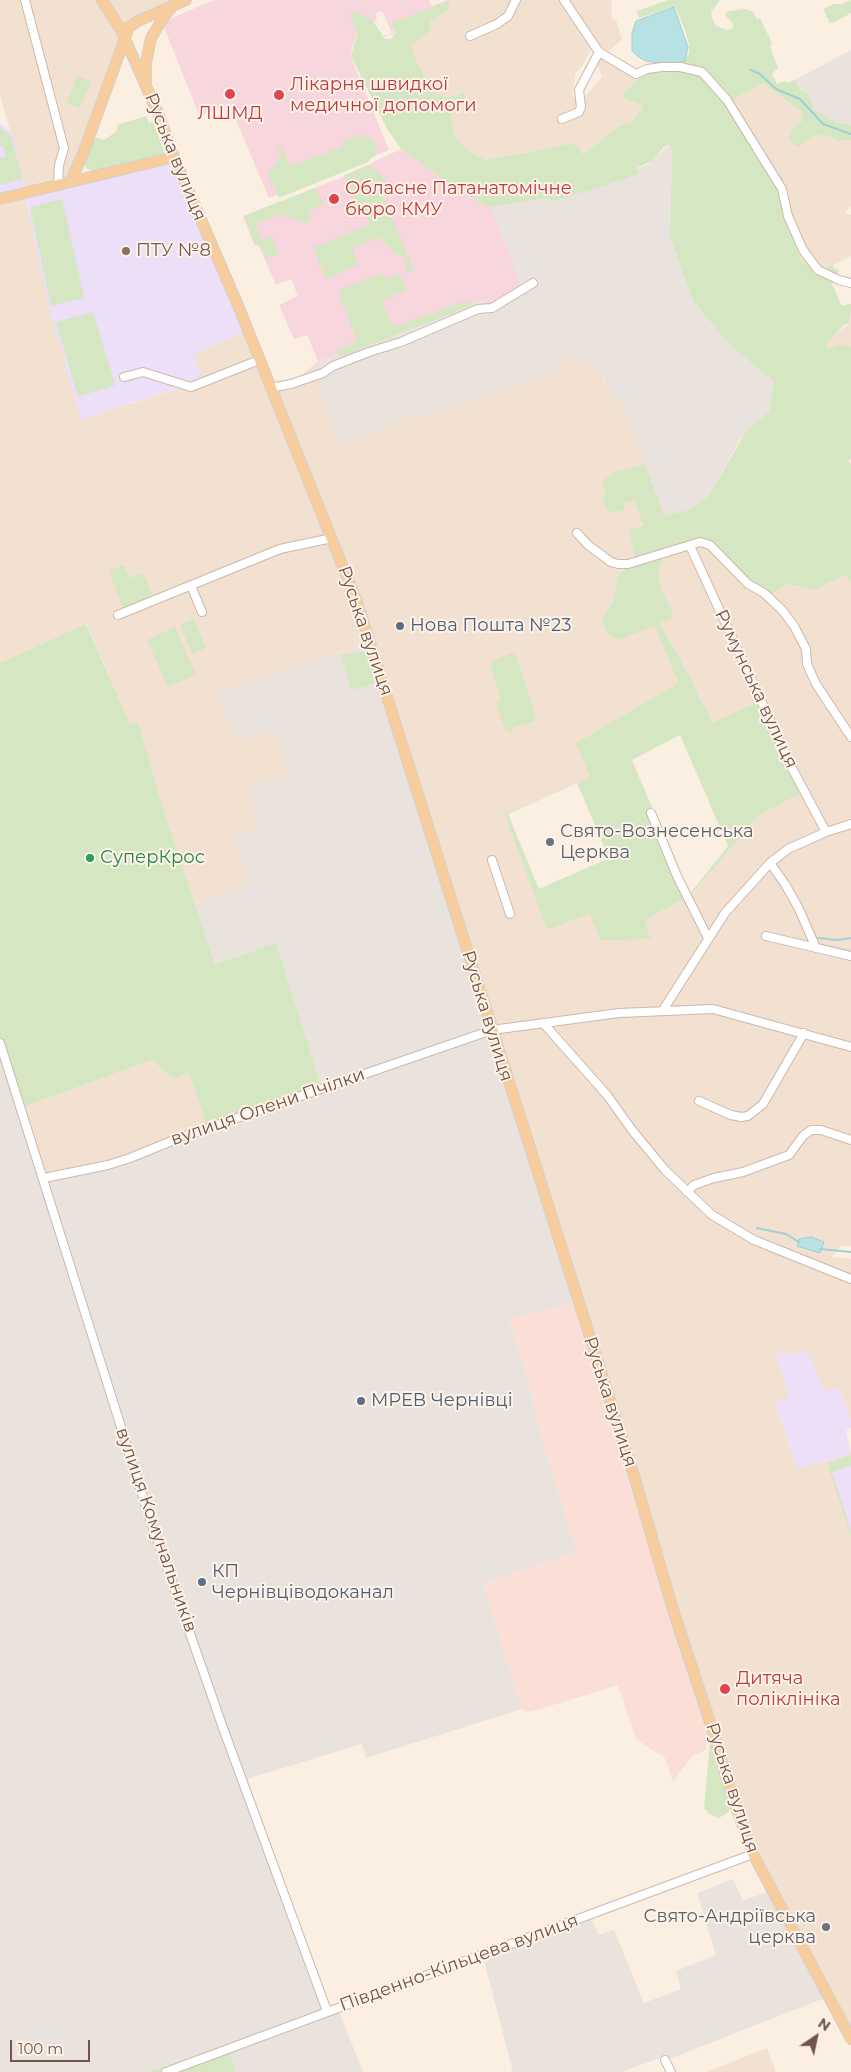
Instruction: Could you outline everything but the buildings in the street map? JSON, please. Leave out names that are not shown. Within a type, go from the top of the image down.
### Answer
[{"type":"main road","name":"Руська вулиця","points":[[102,0],[126,40],[148,92],[332,538],[371,644],[635,1479],[673,1610],[706,1707],[733,1799],[753,1854],[851,2039]]},
{"type":"main road","points":[[71,181],[129,28],[138,21],[186,0]]},
{"type":"main road","points":[[148,92],[146,63],[151,38],[163,18],[174,5]]},
{"type":"main road","points":[[0,199],[174,157]]},
{"type":"street","points":[[25,0],[64,148],[59,165],[58,184]]},
{"type":"street","points":[[470,36],[497,24],[508,16],[516,0]]},
{"type":"street","points":[[564,0],[599,52],[636,74],[647,69],[662,67],[680,67],[702,72],[727,100],[782,189],[788,216],[803,250],[818,270],[839,280],[851,283]]},
{"type":"street","points":[[562,119],[579,112],[581,107],[579,90],[599,52]]},
{"type":"street","points":[[270,388],[291,384],[323,373],[333,366],[401,342],[478,310],[492,308],[532,283]]},
{"type":"street","points":[[124,377],[143,372],[190,387],[259,360]]},
{"type":"street","points":[[577,533],[588,545],[610,562],[618,564],[628,564],[700,542],[710,545],[748,584],[764,593],[782,610],[794,626],[806,649],[807,664],[816,684],[851,737]]},
{"type":"street","points":[[118,615],[280,549],[332,538]]},
{"type":"street","name":"Румунська вулиця","points":[[690,546],[794,770],[826,832]]},
{"type":"street","points":[[191,586],[202,612]]},
{"type":"street","points":[[651,813],[677,876],[708,938]]},
{"type":"street","points":[[663,1010],[725,913],[770,863],[788,849],[826,832],[851,824]]},
{"type":"street","points":[[492,860],[510,914]]},
{"type":"street","points":[[770,863],[799,909],[816,948]]},
{"type":"street","points":[[766,936],[851,956]]},
{"type":"street","name":"вулиця Олени Пчілки","points":[[44,1178],[108,1165],[130,1158],[179,1138],[492,1030],[619,1013],[713,1009],[851,1047]]},
{"type":"street","points":[[544,1024],[607,1094],[632,1130],[665,1170],[712,1214],[754,1240],[851,1279]]},
{"type":"street","points":[[699,1101],[731,1115],[748,1116],[762,1104],[804,1033]]},
{"type":"street","name":"вулиця Комунальників","points":[[0,1043],[150,1519],[229,1745],[327,2011]]},
{"type":"street","points":[[687,1192],[694,1185],[707,1180],[744,1172],[789,1155],[803,1136],[811,1130],[821,1130],[851,1140]]},
{"type":"street","name":"Південно-Кільцева вулиця","points":[[166,2072],[753,1854]]},
{"type":"street","points":[[665,2060],[671,2072]]},
{"type":"shaded area","points":[[0,0],[185,0],[129,27],[71,180],[81,419],[203,381],[192,355],[248,330],[270,388],[291,384],[318,361],[315,375],[341,446],[422,411],[425,417],[563,370],[560,354],[565,353],[596,370],[606,380],[605,387],[623,406],[634,430],[665,516],[641,524],[636,556],[619,573],[613,601],[602,621],[617,640],[655,625],[678,683],[583,739],[590,777],[506,814],[547,930],[590,914],[651,939],[645,920],[691,895],[759,815],[808,790],[712,723],[692,680],[658,623],[672,609],[662,591],[658,572],[666,550],[697,539],[771,596],[788,584],[815,590],[846,575],[851,582],[851,1246],[840,1246],[832,1257],[851,1259],[851,1419],[839,1388],[775,1403],[797,1469],[851,1453],[851,1455],[828,1463],[851,1537],[851,2037],[754,1853],[370,644],[284,669],[277,729],[289,775],[260,827],[234,835],[249,884],[195,904],[164,812],[138,722],[130,725],[87,624],[0,663],[0,198],[27,191],[0,95]]},
{"type":"shaded area","name":"Лікарня швидкої медичної допомоги","points":[[214,0],[429,0],[432,6],[452,0],[391,23],[394,33],[365,45],[358,28],[350,55],[389,150],[269,198],[229,104],[200,117],[164,27],[168,20]],"holes":[[[382,11],[392,33],[379,38],[372,22],[377,20],[375,13]]]},
{"type":"shaded area","points":[[611,0],[612,19],[616,20],[622,39],[608,52],[599,45],[589,53],[582,66],[576,72],[572,96],[583,99],[602,77],[596,61],[601,55],[638,77],[622,95],[624,98],[644,106],[632,122],[619,126],[582,154],[553,147],[486,160],[471,152],[456,138],[451,115],[455,107],[465,97],[462,92],[455,96],[446,97],[436,94],[418,65],[411,46],[431,30],[430,22],[448,10],[450,6],[448,1]]},
{"type":"shaded area","points":[[851,50],[851,125],[838,123],[814,109],[795,80]]},
{"type":"shaded area","points":[[764,84],[801,111],[802,121],[794,127],[809,138],[823,134],[839,141],[851,140],[851,206],[845,213],[851,215],[851,256],[832,266],[822,268],[811,266],[800,259],[781,206],[777,188],[752,151],[733,114],[728,109],[735,99]]},
{"type":"shaded area","points":[[0,123],[12,133],[27,191],[0,198]]},
{"type":"shaded area","points":[[670,144],[672,153],[670,237],[693,301],[729,344],[774,382],[769,411],[741,438],[709,495],[688,510],[665,516],[634,430],[623,406],[605,387],[606,379],[596,370],[566,354],[560,354],[563,371],[424,417],[422,411],[341,446],[315,375],[318,361],[482,300],[484,303],[500,232],[490,206],[549,198],[625,178],[638,173],[637,169],[647,165]]},
{"type":"shaded area","points":[[401,149],[444,180],[490,206],[520,283],[502,300],[489,304],[484,303],[482,300],[318,361],[307,335],[294,339],[279,305],[298,296],[291,279],[276,285],[259,246],[254,245],[243,216],[338,179]]},
{"type":"shaded area","name":"ПТУ №8","points":[[174,156],[248,330],[193,355],[203,381],[81,420],[51,314],[26,204],[27,191]]},
{"type":"shaded area","points":[[851,322],[851,347],[841,344],[827,349],[826,344],[832,337]]},
{"type":"shaded area","points":[[371,644],[578,1302],[509,1319],[530,1385],[543,1443],[577,1552],[483,1584],[522,1709],[366,1758],[362,1744],[240,1781],[325,2010],[337,2006],[363,2072],[235,2072],[227,2046],[148,2072],[0,2072],[0,1047],[42,1179],[81,1172],[322,1089],[276,943],[215,964],[195,904],[248,884],[234,835],[260,827],[247,786],[289,775],[277,729],[239,741],[217,695],[284,669]]},
{"type":"shaded area","points":[[152,1060],[173,1078],[189,1072],[208,1129],[109,1166],[42,1179],[20,1108]]},
{"type":"shaded area","points":[[578,1302],[710,1715],[706,1750],[693,1755],[673,1781],[665,1758],[636,1739],[618,1685],[537,1710],[527,1712],[522,1709],[483,1584],[577,1552],[543,1443],[530,1385],[509,1319]]},
{"type":"shaded area","points":[[808,1352],[824,1390],[839,1388],[851,1419],[851,1428],[846,1431],[851,1453],[797,1469],[775,1402],[789,1399],[776,1354]]},
{"type":"shaded area","points":[[851,1466],[851,1531],[831,1472]]},
{"type":"shaded area","points":[[733,1879],[743,1901],[771,1890],[830,1996],[669,2059],[665,2056],[621,2072],[513,2072],[483,1957],[590,1916],[598,1935],[614,1930],[644,2003],[681,1989],[676,1971],[716,1955],[697,1893]]},
{"type":"shaded area","points":[[767,2048],[776,2072],[707,2072]]},
{"type":"green space","points":[[668,0],[720,0],[711,12],[712,17],[716,26],[727,30],[733,28],[733,24],[725,15],[728,11],[745,9],[752,11],[757,19],[760,18],[772,43],[770,47],[778,68],[772,74],[777,84],[795,80],[802,92],[807,93],[814,109],[838,123],[851,125],[851,140],[839,141],[823,134],[809,138],[797,147],[788,139],[794,127],[802,121],[801,111],[764,84],[735,99],[728,108],[752,151],[777,188],[781,206],[800,259],[811,266],[822,268],[832,266],[839,271],[832,284],[842,306],[851,304],[850,323],[844,325],[826,344],[827,349],[841,344],[851,347],[851,459],[848,461],[851,464],[851,582],[845,575],[815,590],[788,584],[766,598],[752,591],[740,581],[708,545],[700,544],[697,539],[666,550],[658,572],[662,591],[672,609],[671,619],[659,623],[692,680],[712,723],[765,699],[808,790],[759,815],[691,895],[645,920],[651,939],[600,940],[590,914],[547,930],[505,814],[590,777],[576,743],[678,683],[655,626],[617,640],[606,631],[602,620],[613,601],[619,573],[625,569],[635,556],[629,530],[641,526],[643,523],[634,500],[624,503],[624,510],[609,512],[602,498],[606,494],[602,481],[616,472],[645,464],[665,516],[688,510],[709,495],[747,430],[769,411],[774,382],[729,344],[693,301],[670,237],[672,153],[670,144],[664,147],[652,161],[637,168],[639,173],[625,179],[550,202],[549,198],[488,207],[444,180],[401,149],[386,127],[351,56],[357,34],[350,15],[357,12],[373,21],[385,39],[391,39],[395,33],[391,23],[448,1],[450,6],[448,10],[430,22],[431,30],[411,46],[418,65],[436,94],[446,97],[455,96],[463,92],[465,97],[455,107],[451,115],[454,133],[456,138],[471,152],[486,160],[575,143],[583,154],[619,126],[632,122],[644,106],[624,98],[622,95],[642,74],[683,64],[689,53],[689,44],[685,30],[675,6],[639,18],[637,11]],"holes":[[[680,735],[728,846],[689,895],[632,760]],[[577,783],[609,858],[539,889],[508,814]]]},
{"type":"green space","points":[[851,0],[851,13],[830,23],[823,9]]},
{"type":"green space","points":[[77,76],[91,81],[80,108],[67,103]]},
{"type":"green space","points":[[146,116],[149,123],[153,122],[165,154],[93,172],[86,168],[84,164],[94,137],[104,140],[117,131],[117,125]]},
{"type":"green space","points":[[0,127],[11,136],[23,179],[0,185],[0,158],[6,156],[3,146],[0,146]]},
{"type":"green space","points":[[359,135],[374,140],[377,152],[368,162],[279,198],[268,174],[281,157],[277,149],[281,147],[291,166],[342,147],[345,140]]},
{"type":"green space","points":[[370,165],[390,185],[381,192],[414,270],[407,272],[405,269],[408,265],[404,256],[396,255],[379,237],[352,249],[358,265],[326,279],[313,248],[370,224],[364,212],[354,201],[344,175]]},
{"type":"green space","points":[[315,188],[323,203],[310,211],[311,221],[306,223],[281,214],[255,224],[262,240],[271,237],[279,254],[266,258],[259,245],[255,244],[244,216]]},
{"type":"green space","points":[[62,199],[84,298],[51,306],[30,207]]},
{"type":"green space","points":[[382,273],[385,280],[399,274],[407,290],[381,301],[393,327],[468,300],[471,306],[339,357],[336,351],[357,341],[338,291]]},
{"type":"green space","points":[[93,312],[115,385],[78,397],[56,322]]},
{"type":"green space","points":[[124,565],[129,578],[143,573],[153,596],[123,608],[109,571]]},
{"type":"green space","points":[[194,619],[206,648],[192,654],[180,625]]},
{"type":"green space","name":"СуперКрос","points":[[86,624],[130,724],[138,722],[164,812],[215,964],[276,943],[322,1089],[208,1129],[189,1072],[173,1079],[152,1060],[20,1108],[0,1047],[0,663]]},
{"type":"green space","points":[[175,627],[196,674],[168,687],[147,640]]},
{"type":"green space","points":[[366,651],[373,672],[374,683],[351,690],[341,655]]},
{"type":"green space","points":[[512,653],[516,655],[536,718],[534,722],[514,727],[510,733],[505,730],[496,702],[501,700],[490,662]]},
{"type":"green space","points":[[851,1455],[851,1466],[832,1472],[851,1531],[851,1537],[827,1463]]},
{"type":"green space","points":[[710,1742],[730,1802],[730,1809],[719,1818],[709,1814],[704,1808]]},
{"type":"green space","points":[[228,2046],[235,2072],[148,2072]]},
{"type":"water","points":[[674,7],[688,47],[685,61],[665,64],[646,61],[640,58],[632,51],[632,33],[636,21]]},
{"type":"water","points":[[811,1237],[824,1242],[820,1253],[797,1246],[799,1239]]},
{"type":"waterway","points":[[751,70],[760,74],[776,89],[800,99],[823,124],[851,134]]},
{"type":"waterway","points":[[818,938],[837,940],[851,938]]},
{"type":"waterway","points":[[757,1228],[786,1234],[799,1242]]},
{"type":"waterway","points":[[820,1249],[851,1252]]},
{"type":"place","name":"ЛШМД","points":[[230,94]]},
{"type":"place","name":"Лікарня швидкої медичної допомоги","points":[[279,95]]},
{"type":"place","name":"Обласне Патанатомічне бюро КМУ","points":[[334,199]]},
{"type":"place","name":"ПТУ №8","points":[[126,251]]},
{"type":"place","name":"Нова Пошта №23","points":[[400,626]]},
{"type":"place","name":"Свято-Вознесенська Церква","points":[[550,842]]},
{"type":"place","name":"СуперКрос","points":[[90,858]]},
{"type":"place","name":"МРЕВ Чернівці","points":[[361,1401]]},
{"type":"place","name":"КП Чернівціводоканал","points":[[202,1582]]},
{"type":"place","name":"Дитяча поліклініка","points":[[725,1689]]},
{"type":"place","name":"Свято-Андріївська церква","points":[[826,1927]]}]
